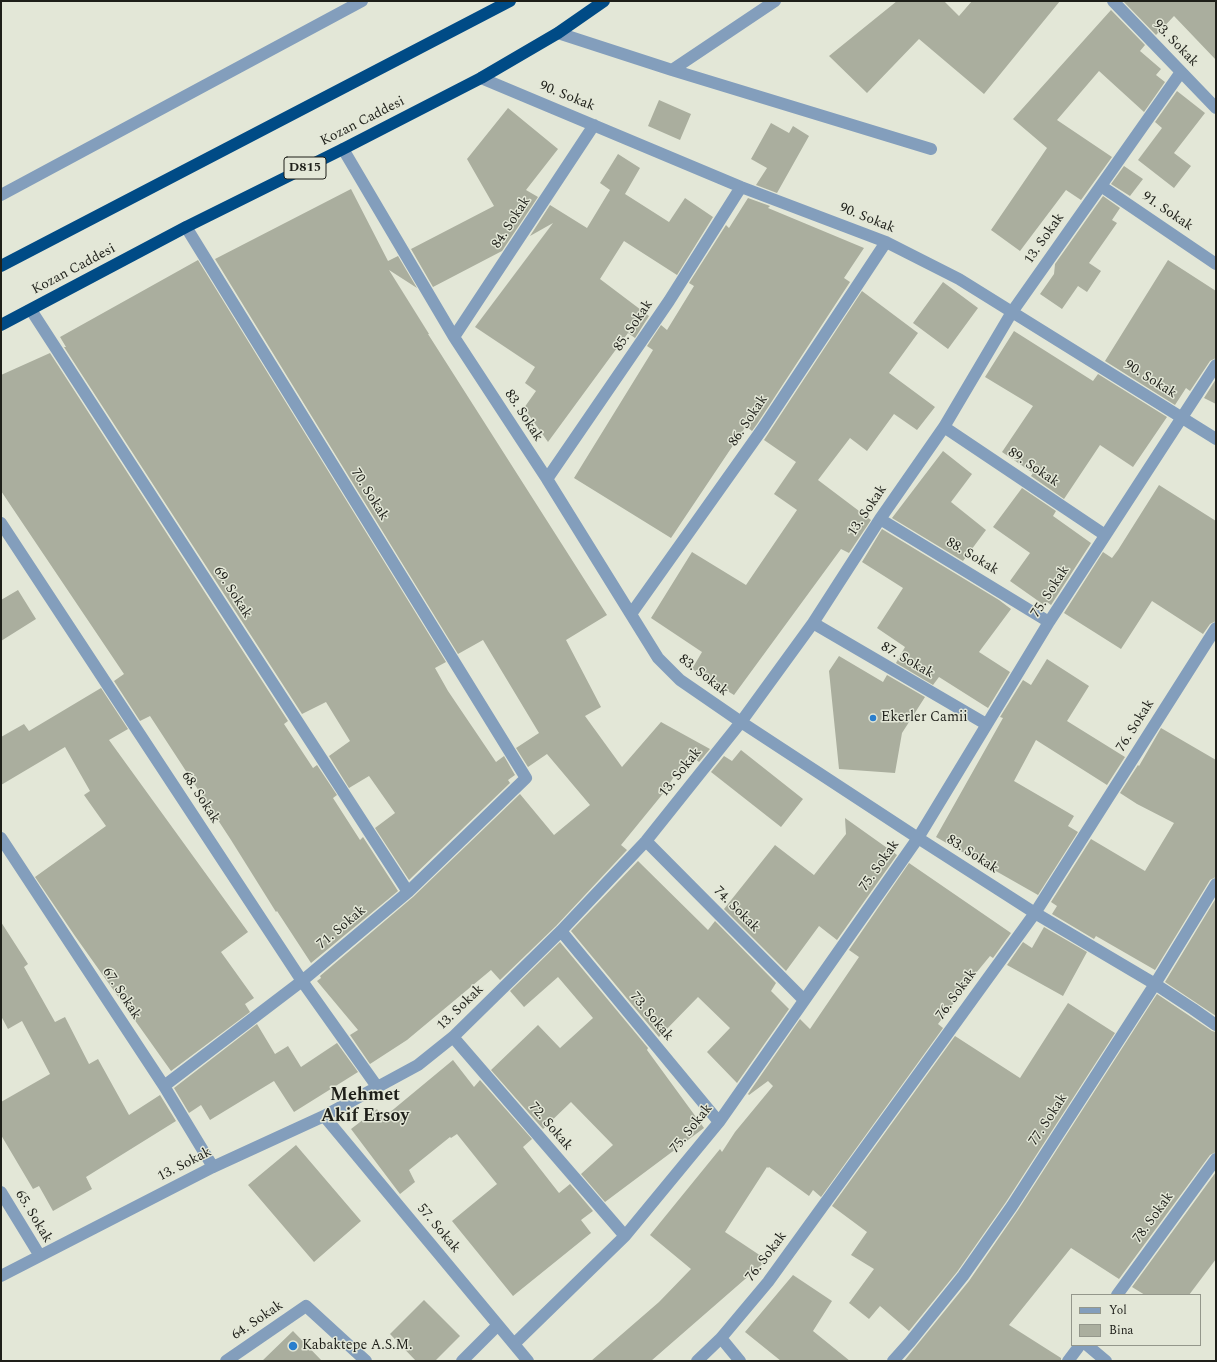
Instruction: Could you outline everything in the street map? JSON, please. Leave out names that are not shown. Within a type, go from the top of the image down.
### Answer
[{"type":"highway","points":[[1,266],[510,1]]},
{"type":"highway","name":"Kozan Caddesi","points":[[1,325],[186,227],[481,78],[558,33],[604,1]]},
{"type":"street","points":[[1,195],[362,1]]},
{"type":"street","points":[[672,70],[775,1]]},
{"type":"street","name":"93. Sokak","points":[[1113,1],[1216,108]]},
{"type":"street","points":[[558,33],[672,70],[931,149]]},
{"type":"street","name":"13. Sokak","points":[[1,1276],[213,1167],[324,1116],[418,1065],[453,1037],[561,931],[646,841],[740,722],[813,623],[880,519],[944,427],[1012,312],[1181,72]]},
{"type":"street","name":"90. Sokak","points":[[481,78],[741,187],[886,242],[959,279],[1216,438]]},
{"type":"street","name":"84. Sokak","points":[[454,337],[594,125]]},
{"type":"street","name":"83. Sokak","points":[[343,149],[454,337],[547,479],[658,658],[680,680],[740,722],[1035,913],[1155,984],[1216,1025]]},
{"type":"street","name":"91. Sokak","points":[[1101,186],[1216,264]]},
{"type":"street","name":"85. Sokak","points":[[547,479],[669,301],[741,187]]},
{"type":"street","name":"70. Sokak","points":[[186,227],[526,778]]},
{"type":"street","name":"86. Sokak","points":[[631,614],[763,428],[886,242]]},
{"type":"street","name":"69. Sokak","points":[[31,310],[408,892]]},
{"type":"street","name":"75. Sokak","points":[[514,1344],[625,1236],[719,1122],[918,838],[1049,622],[1216,365]]},
{"type":"street","name":"89. Sokak","points":[[944,427],[1105,535]]},
{"type":"street","name":"88. Sokak","points":[[880,519],[1049,622]]},
{"type":"street","name":"68. Sokak","points":[[1,523],[302,980],[378,1088]]},
{"type":"street","name":"87. Sokak","points":[[813,623],[986,724]]},
{"type":"street","name":"76. Sokak","points":[[697,1361],[721,1338],[768,1282],[1035,913],[1216,628]]},
{"type":"street","name":"71. Sokak","points":[[164,1086],[302,980],[408,892],[526,778]]},
{"type":"street","name":"67. Sokak","points":[[1,838],[164,1086],[213,1167]]},
{"type":"street","name":"74. Sokak","points":[[646,841],[804,1000]]},
{"type":"street","name":"77. Sokak","points":[[893,1361],[963,1276],[1012,1206],[1155,984],[1216,884]]},
{"type":"street","name":"73. Sokak","points":[[561,931],[719,1122]]},
{"type":"street","name":"72. Sokak","points":[[453,1037],[625,1236]]},
{"type":"street","name":"57. Sokak","points":[[324,1116],[528,1361]]},
{"type":"street","name":"78. Sokak","points":[[1118,1294],[1216,1159]]},
{"type":"street","name":"65. Sokak","points":[[1,1192],[40,1256]]},
{"type":"street","name":"64. Sokak","points":[[226,1361],[306,1306],[366,1361]]},
{"type":"street","points":[[462,1361],[498,1326]]},
{"type":"street","points":[[721,1338],[740,1361]]},
{"type":"street","points":[[1068,1361],[1079,1346]]},
{"type":"street","points":[[1088,1346],[1106,1361]]},
{"type":"building","points":[[897,1],[944,1],[959,16],[972,1],[1060,1],[984,94],[919,39],[867,93],[829,56]]},
{"type":"building","points":[[1123,1],[1216,1],[1216,60],[1174,16],[1156,35]]},
{"type":"building","points":[[1111,10],[1145,45],[1140,51],[1161,69],[1156,75],[1165,82],[1144,112],[1099,71],[1057,120],[1112,157],[1081,200],[1066,190],[1020,251],[991,230],[1047,148],[1013,119]]},
{"type":"building","points":[[1177,91],[1205,113],[1174,153],[1191,166],[1174,188],[1138,160],[1162,128],[1155,122]]},
{"type":"building","points":[[659,100],[691,114],[680,140],[648,126]]},
{"type":"building","points":[[508,108],[558,149],[526,190],[538,197],[502,251],[433,287],[411,249],[494,206],[467,159]]},
{"type":"building","points":[[771,123],[789,133],[793,126],[809,136],[777,193],[756,185],[767,168],[751,159]]},
{"type":"building","points":[[618,154],[640,168],[625,194],[669,222],[685,198],[713,217],[677,275],[624,241],[600,279],[649,316],[635,338],[628,333],[548,442],[524,408],[536,391],[525,383],[535,367],[475,327],[553,223],[530,236],[550,205],[587,228],[610,190],[600,183]]},
{"type":"building","points":[[1124,166],[1143,179],[1130,196],[1111,184]]},
{"type":"building","points":[[351,189],[388,261],[398,256],[417,288],[389,270],[428,334],[607,615],[566,640],[601,707],[585,716],[622,767],[661,722],[710,749],[699,762],[689,754],[661,796],[621,845],[627,850],[556,926],[500,980],[491,970],[407,1040],[370,1064],[350,1035],[358,1030],[317,981],[321,978],[320,976],[413,897],[520,794],[554,835],[590,805],[547,754],[528,767],[516,748],[539,733],[483,640],[458,654],[215,259]]},
{"type":"building","points":[[1103,196],[1120,208],[1112,220],[1117,223],[1089,263],[1101,271],[1087,292],[1078,286],[1062,309],[1040,294],[1054,274],[1055,264]]},
{"type":"building","points":[[748,198],[770,206],[768,208],[864,248],[844,278],[850,282],[757,424],[752,431],[746,426],[671,538],[574,478],[653,350],[647,346],[661,325],[667,330],[694,286],[689,283],[726,225],[729,228]]},
{"type":"building","points":[[198,260],[446,662],[435,668],[448,691],[496,762],[504,756],[515,775],[508,780],[510,783],[409,880],[375,828],[395,813],[369,776],[349,788],[329,756],[350,741],[326,702],[302,714],[64,347],[66,347],[60,337]]},
{"type":"building","points":[[1168,260],[1216,291],[1216,358],[1210,361],[1190,391],[1186,388],[1175,405],[1105,361]]},
{"type":"building","points":[[943,282],[978,308],[948,349],[913,323]]},
{"type":"building","points":[[862,291],[918,333],[889,373],[935,407],[917,430],[894,414],[867,451],[850,438],[818,480],[871,520],[849,553],[841,549],[734,695],[692,669],[702,652],[651,618],[692,552],[746,585],[797,510],[774,494],[796,462],[764,440]]},
{"type":"building","points":[[1014,331],[1093,381],[1098,374],[1167,417],[1133,467],[1100,445],[1064,499],[1031,476],[1033,473],[1002,452],[1033,406],[985,377]]},
{"type":"building","points":[[50,353],[288,721],[284,724],[313,768],[317,765],[337,795],[333,798],[360,840],[363,837],[398,891],[311,963],[277,911],[276,912],[150,716],[140,721],[114,681],[124,674],[1,491],[1,375]]},
{"type":"building","points":[[1216,379],[1216,404],[1204,398]]},
{"type":"building","points":[[943,451],[972,474],[951,502],[986,530],[963,561],[892,518]]},
{"type":"building","points":[[1159,485],[1216,521],[1216,621],[1210,624],[1203,634],[1152,601],[1121,649],[1064,613],[1103,552],[1112,558],[1118,550]]},
{"type":"building","points":[[1022,488],[1056,511],[1053,516],[1091,543],[1051,605],[1047,602],[1044,605],[1010,581],[1030,553],[993,527]]},
{"type":"building","points":[[882,529],[999,600],[1011,609],[979,652],[1010,672],[988,708],[939,677],[933,685],[896,663],[905,647],[877,628],[903,588],[862,562]]},
{"type":"building","points":[[18,590],[36,619],[1,641],[1,600]]},
{"type":"building","name":"Ekerler Camii","points":[[839,656],[883,682],[887,675],[925,697],[902,733],[895,773],[839,769],[829,671]]},
{"type":"building","points":[[1047,659],[1089,686],[1067,721],[1125,757],[1107,785],[1036,740],[1014,781],[1074,816],[1068,826],[1078,832],[1038,895],[936,837],[1003,718],[1000,717],[1023,680],[1031,685]]},
{"type":"building","points":[[101,688],[128,729],[109,740],[248,932],[221,952],[254,998],[245,1004],[250,1012],[171,1071],[35,877],[106,826],[84,795],[90,791],[65,747],[1,785],[1,737],[24,724],[29,731]]},
{"type":"building","points":[[1161,728],[1216,760],[1216,877],[1210,880],[1155,970],[1096,936],[1094,939],[1052,914],[1057,906],[1051,902],[1091,839],[1145,871],[1174,823],[1137,804],[1120,793],[1138,765],[1139,766]]},
{"type":"building","points":[[741,750],[803,799],[781,827],[711,772],[724,756],[732,761]]},
{"type":"building","points":[[845,818],[897,855],[837,940],[819,926],[786,971],[724,909],[775,845],[814,875],[846,834]]},
{"type":"building","points":[[638,861],[708,930],[715,921],[776,983],[771,991],[789,1009],[737,1083],[707,1052],[730,1028],[698,997],[659,1037],[571,931]]},
{"type":"building","points":[[909,863],[1011,933],[993,958],[990,956],[976,973],[938,1024],[943,1028],[821,1197],[813,1190],[809,1196],[767,1167],[725,1232],[767,1260],[651,1361],[591,1361],[659,1302],[691,1269],[650,1235],[720,1149],[722,1152],[735,1132],[773,1086],[768,1081],[749,1095],[748,1094],[800,1019],[810,1029],[859,957],[849,950]]},
{"type":"building","points":[[1216,898],[1216,1016],[1165,982]]},
{"type":"building","points":[[1,922],[28,964],[24,967],[55,1022],[65,1017],[89,1064],[98,1059],[129,1115],[160,1095],[176,1121],[86,1177],[92,1189],[53,1211],[39,1186],[33,1189],[1,1135],[1,1102],[50,1074],[22,1021],[8,1029],[1,1016]]},
{"type":"building","points":[[1044,927],[1087,952],[1063,996],[1007,965],[1023,942],[1032,948]]},
{"type":"building","points":[[560,942],[648,1048],[647,1050],[704,1128],[605,1202],[581,1174],[613,1145],[571,1102],[543,1129],[491,1070],[538,1025],[560,1048],[593,1018],[558,977],[524,1007],[510,991]]},
{"type":"building","points":[[1157,994],[1212,1031],[1216,1032],[1216,1152],[1210,1155],[1119,1279],[1071,1248],[1009,1325],[1061,1358],[1061,1361],[904,1361],[969,1281],[1018,1210]]},
{"type":"building","points":[[1068,1003],[1115,1033],[1006,1202],[957,1272],[909,1331],[880,1306],[869,1319],[849,1303],[874,1269],[851,1255],[867,1232],[832,1206],[955,1036],[1020,1078]]},
{"type":"building","points":[[257,1024],[275,1054],[288,1046],[301,1067],[337,1043],[358,1072],[294,1112],[274,1081],[210,1120],[201,1105],[189,1113],[174,1088]]},
{"type":"building","points":[[453,1060],[474,1087],[480,1080],[532,1139],[523,1147],[559,1193],[570,1184],[593,1211],[581,1220],[591,1233],[513,1296],[452,1221],[497,1184],[457,1134],[451,1138],[450,1137],[409,1170],[415,1182],[400,1194],[351,1129],[377,1109],[383,1118]]},
{"type":"building","points":[[296,1145],[361,1221],[314,1262],[248,1185]]},
{"type":"building","points":[[1216,1172],[1216,1259],[1190,1294],[1143,1294],[1132,1287]]},
{"type":"building","points":[[793,1275],[832,1301],[813,1331],[850,1361],[781,1361],[745,1332]]},
{"type":"building","points":[[424,1300],[460,1336],[435,1361],[416,1361],[390,1334]]},
{"type":"building","name":"Kabaktepe A.S.M.","points":[[293,1331],[322,1361],[262,1361]]},
{"type":"place","name":"Ekerler Camii","points":[[873,718]]},
{"type":"place","name":"Kabaktepe A.S.M.","points":[[293,1346]]},
{"type":"district","name":"Mehmet Akif Ersoy","points":[[365,1106]]}]
